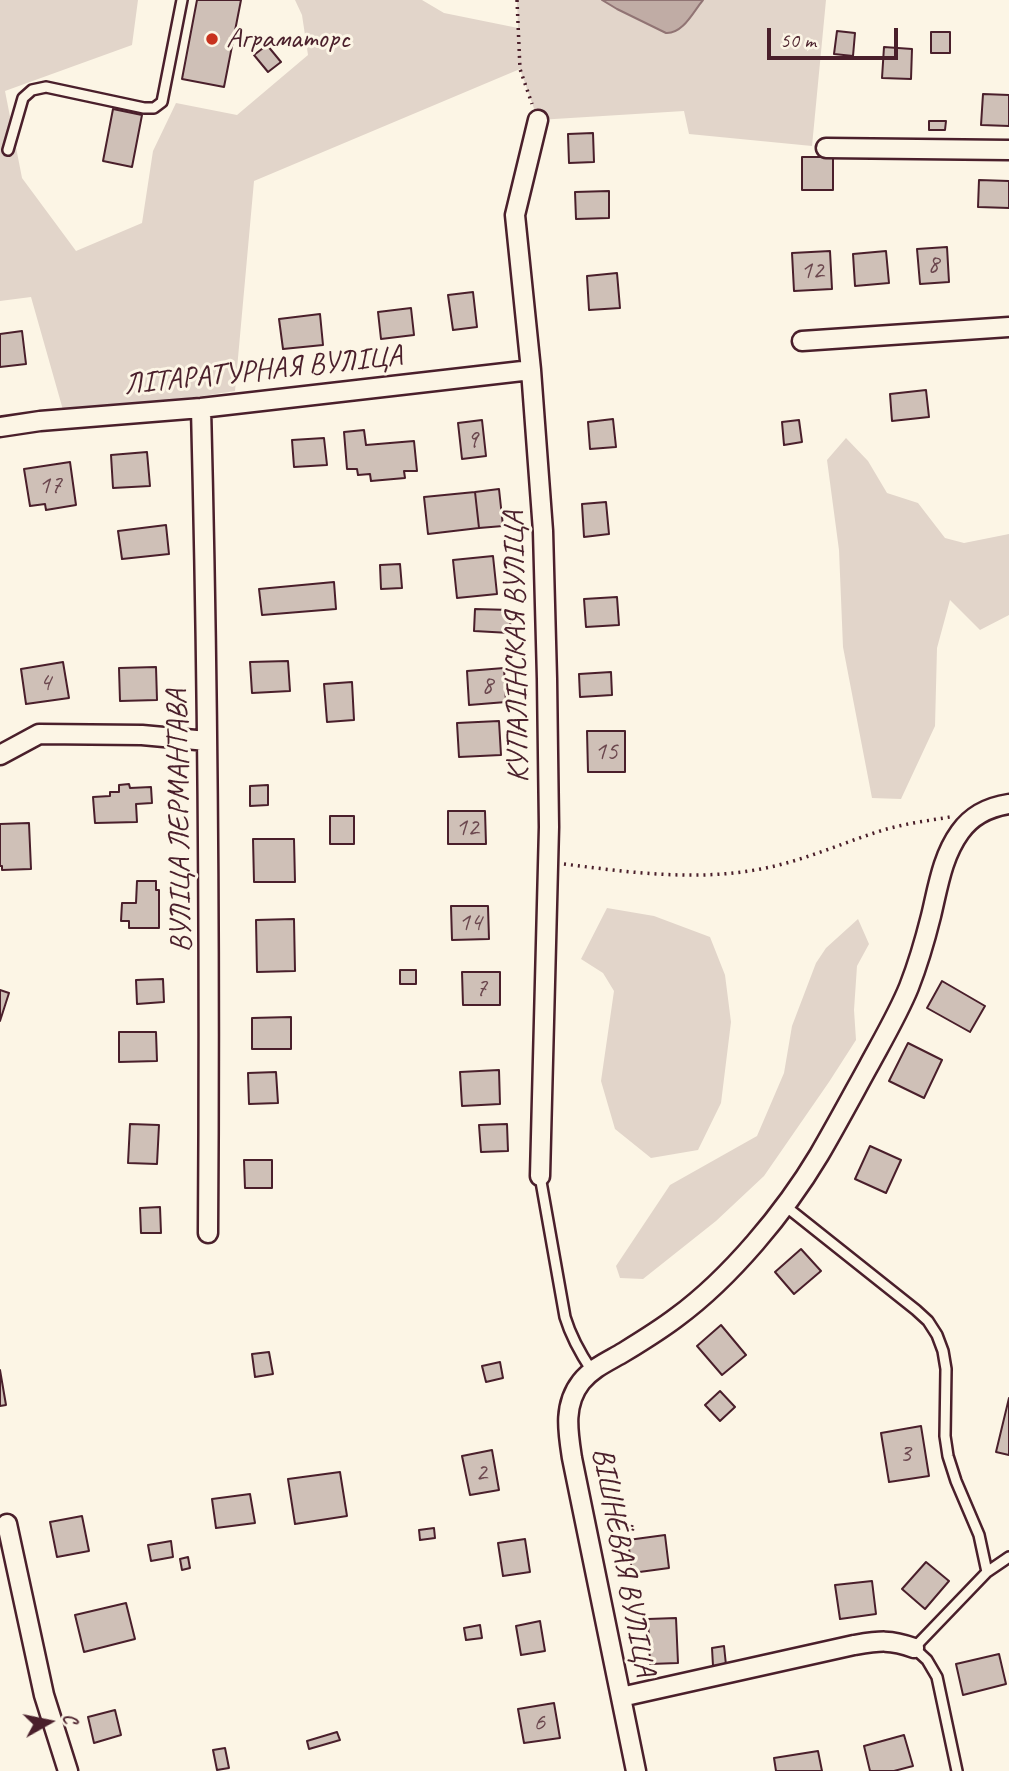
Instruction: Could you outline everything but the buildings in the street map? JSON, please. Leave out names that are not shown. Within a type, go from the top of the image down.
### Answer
[{"type":"street","name":"КУПАЛІНСКАЯ ВУЛІЦА","points":[[538,120],[515,215],[531,370],[543,531],[547,679],[548,863],[540,1176]]},
{"type":"street","points":[[826,148],[1009,150]]},
{"type":"street","points":[[802,341],[1009,327]]},
{"type":"street","name":"ЛІТАРАТУРНАЯ ВУЛІЦА","points":[[0,427],[40,421],[201,408],[531,370]]},
{"type":"street","name":"ВУЛІЦА ЛЕРМАНТАВА","points":[[201,408],[210,996],[208,1233]]},
{"type":"street","points":[[0,755],[39,734],[142,735],[207,741]]},
{"type":"street","points":[[592,1371],[657,1332],[692,1306],[743,1255],[803,1181],[908,989],[920,958],[947,854],[961,830],[978,814],[1009,804]]},
{"type":"street","name":"ВІШНЁВАЯ ВУЛІЦА","points":[[592,1371],[572,1395],[568,1413],[568,1434],[636,1771]]},
{"type":"street","points":[[7,1524],[44,1695],[68,1771]]},
{"type":"street","points":[[621,1697],[877,1641],[914,1647]]},
{"type":"lane","points":[[8,150],[23,98],[32,90],[46,87],[144,108],[155,108],[162,102],[182,0]]},
{"type":"lane","points":[[540,1176],[565,1317],[570,1334],[592,1371]]},
{"type":"lane","points":[[784,1205],[916,1310],[928,1321],[937,1335],[946,1369],[944,1415],[948,1456],[979,1535],[987,1572]]},
{"type":"lane","points":[[957,1771],[937,1677],[927,1660],[914,1647],[987,1572],[1009,1557]]},
{"type":"path","points":[[517,0],[520,69],[538,120]]},
{"type":"path","points":[[548,863],[666,875],[723,874],[796,861],[880,831],[919,821],[978,814]]},
{"type":"shaded area","points":[[0,0],[138,0],[132,45],[5,91],[22,178],[76,251],[142,223],[153,151],[176,103],[237,115],[308,55],[302,15],[295,0],[422,0],[444,13],[518,28],[517,0],[602,0],[666,33],[683,26],[703,0],[826,0],[812,146],[689,134],[684,111],[538,120],[520,69],[254,181],[235,391],[65,417],[31,297],[0,301]]},
{"type":"shaded area","points":[[602,0],[703,0],[683,26],[666,33]]},
{"type":"shaded area","points":[[846,438],[868,461],[887,493],[918,503],[945,538],[964,543],[1009,534],[1009,615],[980,630],[950,600],[937,648],[935,726],[901,799],[872,798],[843,647],[839,550],[827,460]]},
{"type":"shaded area","points":[[607,908],[654,916],[710,937],[725,975],[731,1022],[721,1103],[698,1150],[651,1158],[615,1129],[601,1081],[614,991],[603,973],[581,959]]},
{"type":"shaded area","points":[[858,919],[869,944],[857,966],[854,1010],[856,1040],[829,1082],[764,1176],[716,1221],[643,1279],[620,1278],[616,1266],[670,1185],[757,1136],[784,1073],[792,1026],[816,963],[826,948]]},
{"type":"place","name":"Аграматорс","points":[[212,39]]}]
